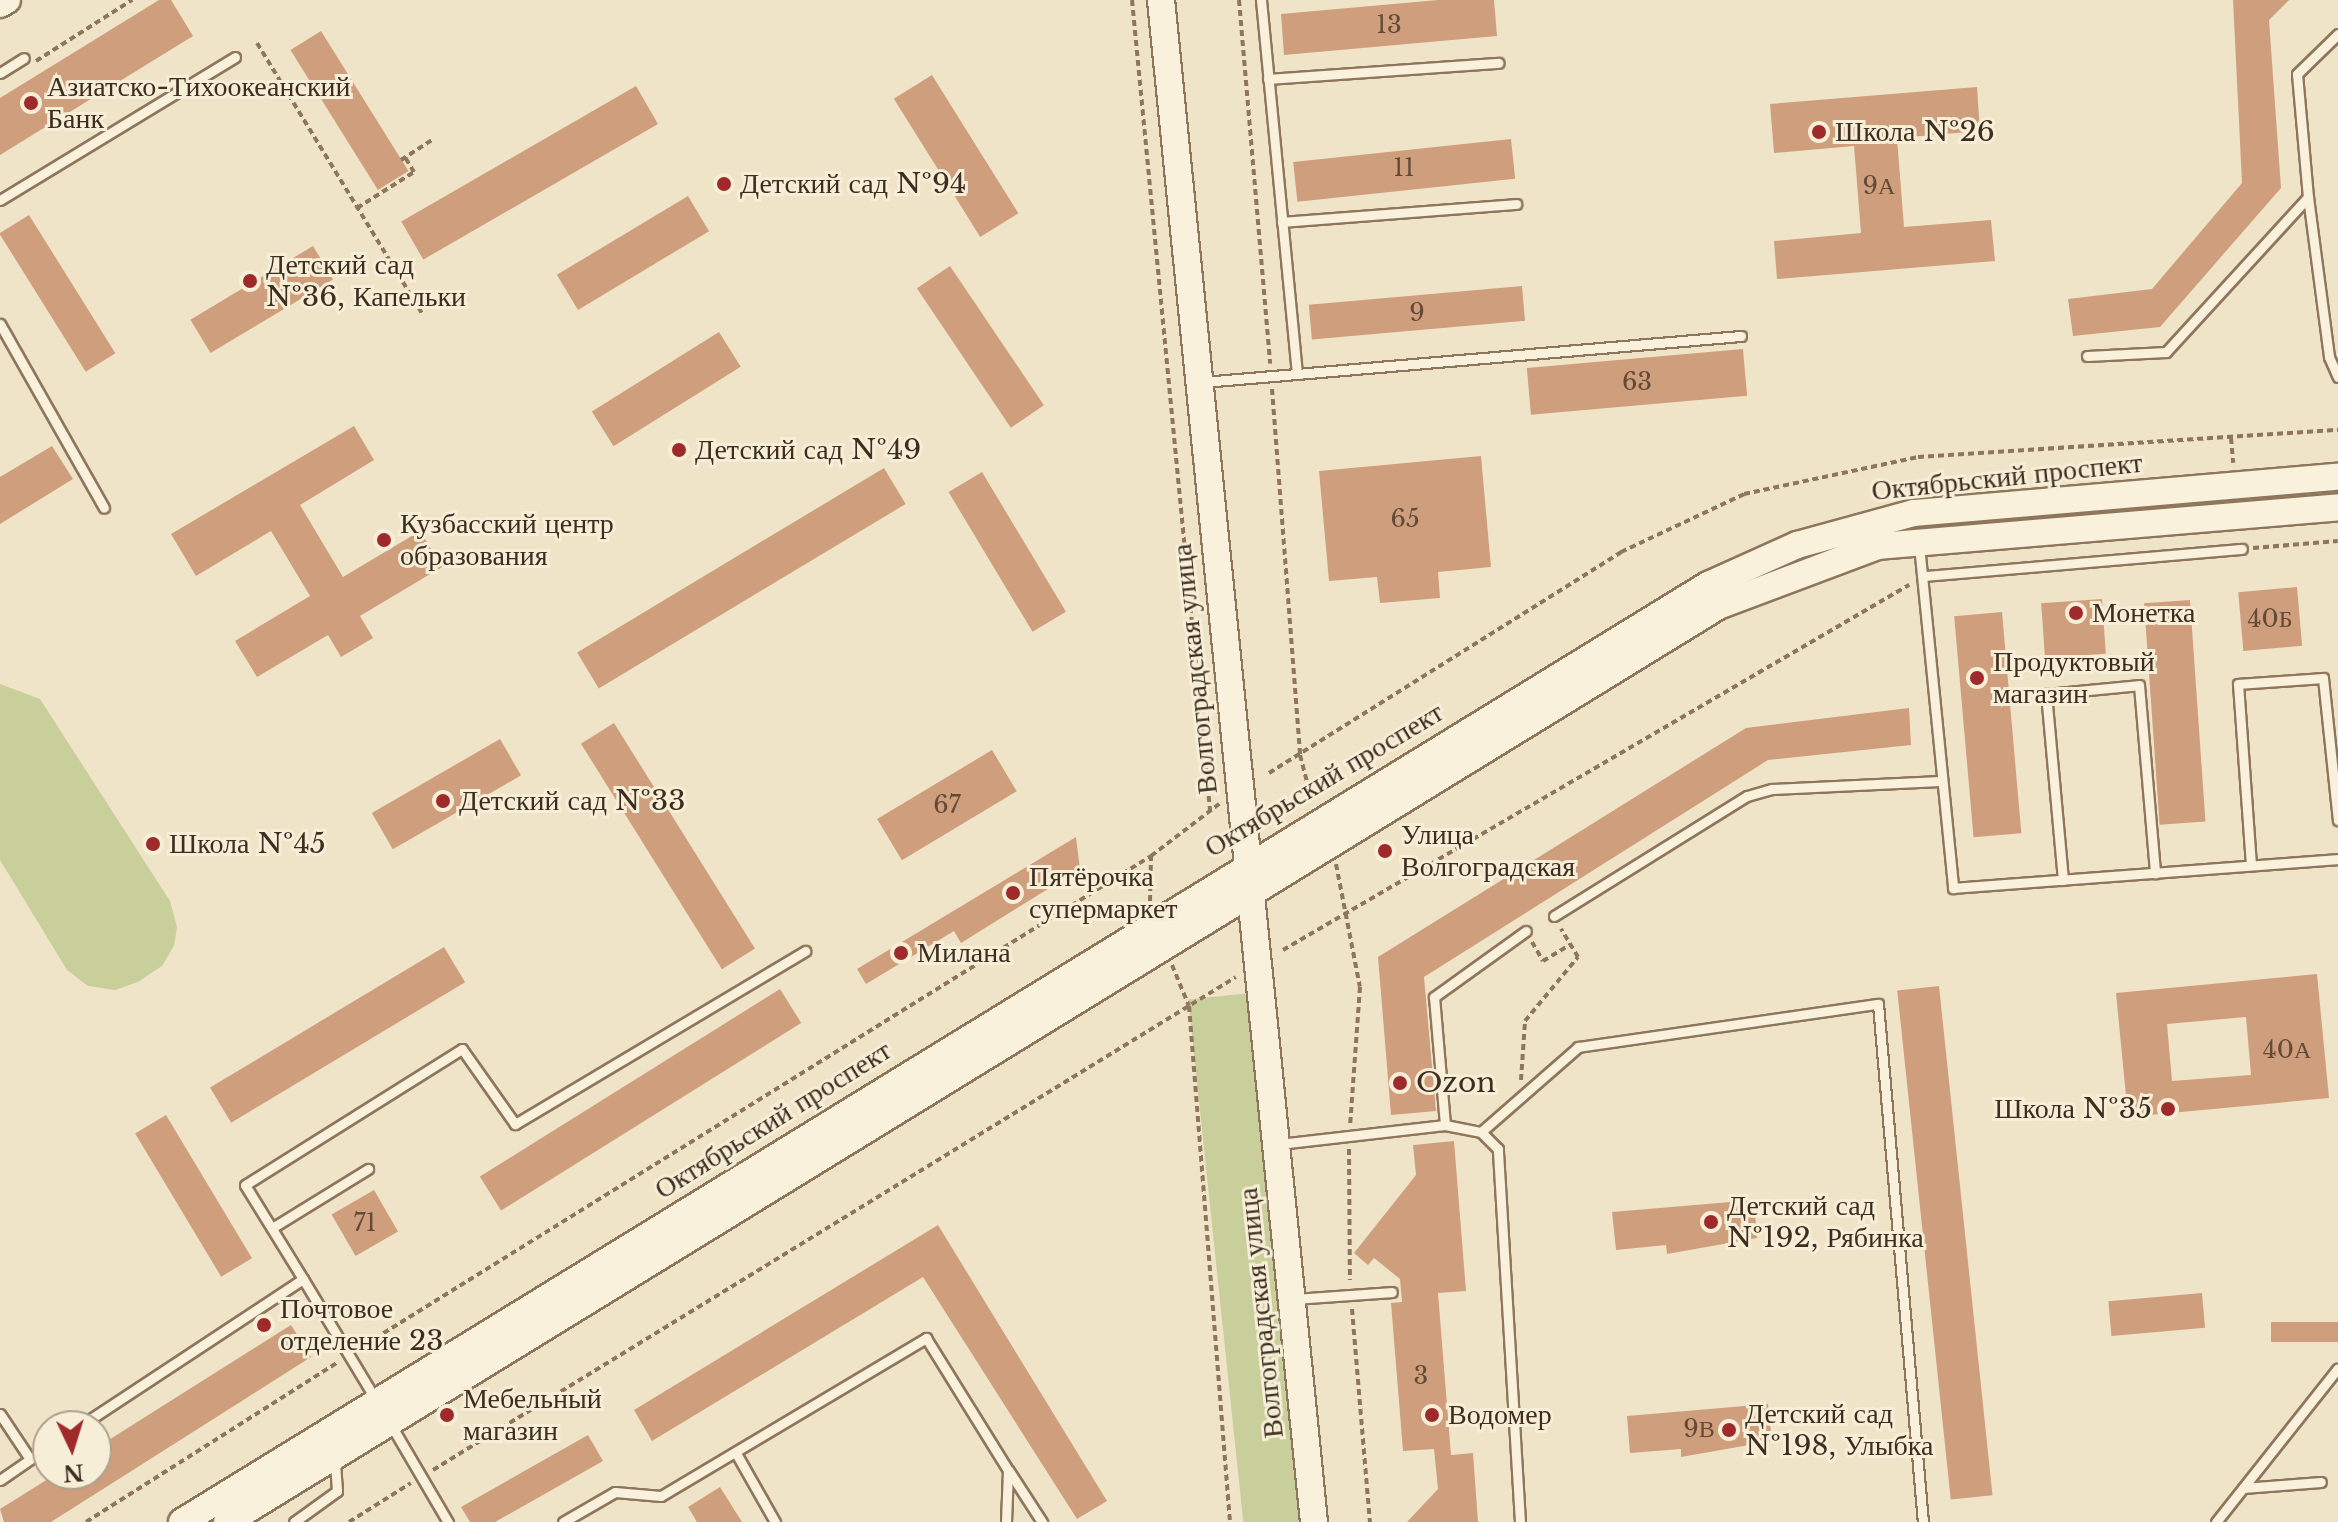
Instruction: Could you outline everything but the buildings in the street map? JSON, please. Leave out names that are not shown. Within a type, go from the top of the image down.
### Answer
[{"type":"main road","points":[[0,4],[7,0]]},
{"type":"main road","name":"Волгоградская улица","points":[[1161,0],[1314,1522]]},
{"type":"main road","name":"Октябрьский проспект","points":[[227,1522],[335,1456],[383,1412],[1248,862],[1708,585],[1797,545],[1914,513],[2338,477]]},
{"type":"main road","name":"Октябрьский проспект","points":[[182,1522],[383,1412],[1718,606],[1804,569],[1878,546],[2338,507]]},
{"type":"lane","points":[[1161,0],[1169,0]]},
{"type":"lane","points":[[1261,0],[1297,372]]},
{"type":"lane","points":[[2338,34],[2297,74],[2308,197],[2329,357],[2338,377]]},
{"type":"lane","points":[[0,200],[235,57]]},
{"type":"lane","points":[[0,73],[24,63]]},
{"type":"lane","points":[[1268,79],[1498,63]]},
{"type":"lane","points":[[2087,356],[2166,352],[2308,197]]},
{"type":"lane","points":[[1282,222],[1516,204]]},
{"type":"lane","points":[[0,324],[104,508]]},
{"type":"lane","points":[[1199,382],[1741,336]]},
{"type":"lane","points":[[1918,542],[1925,576],[1953,888],[2338,859]]},
{"type":"lane","points":[[1925,576],[2242,549]]},
{"type":"lane","points":[[2251,865],[2238,684],[2323,678],[2338,820]]},
{"type":"lane","points":[[2063,880],[2046,694],[2139,685],[2155,873]]},
{"type":"lane","points":[[1554,916],[1747,796],[1772,789],[1941,781]]},
{"type":"lane","points":[[1445,1125],[1434,997],[1526,931]]},
{"type":"lane","points":[[448,1522],[245,1185],[462,1049],[515,1124],[805,951]]},
{"type":"lane","points":[[1481,1132],[1578,1047],[1878,1004],[1923,1522]]},
{"type":"lane","points":[[1277,1144],[1349,1133],[1445,1125],[1481,1132],[1498,1149],[1520,1522]]},
{"type":"lane","points":[[272,1228],[368,1169]]},
{"type":"lane","points":[[104,1410],[303,1279]]},
{"type":"lane","points":[[1292,1300],[1392,1292]]},
{"type":"lane","points":[[563,1522],[615,1492],[661,1496],[737,1455],[926,1338],[1042,1522]]},
{"type":"lane","points":[[2216,1522],[2338,1368]]},
{"type":"lane","points":[[0,1414],[30,1459],[0,1480]]},
{"type":"lane","points":[[737,1455],[775,1522]]},
{"type":"lane","points":[[294,1522],[337,1491],[335,1456]]},
{"type":"lane","points":[[1006,1522],[1008,1470]]},
{"type":"lane","points":[[2243,1488],[2321,1482]]},
{"type":"path","points":[[24,63],[132,0]]},
{"type":"path","points":[[1132,0],[1210,810]]},
{"type":"path","points":[[257,43],[422,313]]},
{"type":"path","points":[[357,208],[414,172],[403,159],[433,139]]},
{"type":"path","points":[[2231,438],[2235,477]]},
{"type":"path","points":[[2242,549],[2338,541]]},
{"type":"path","points":[[1283,950],[1925,576]]},
{"type":"path","points":[[1269,773],[1300,755],[1315,810]]},
{"type":"path","points":[[86,1522],[1151,856],[1223,802]]},
{"type":"path","points":[[1334,855],[1348,913],[1360,987],[1349,1133],[1351,1295],[1370,1522]]},
{"type":"path","points":[[1149,906],[1151,856]]},
{"type":"path","points":[[1519,1098],[1525,1021],[1578,957],[1554,916]]},
{"type":"path","points":[[1526,931],[1543,961],[1570,945]]},
{"type":"path","points":[[1169,956],[1189,1006],[1230,1522]]},
{"type":"path","points":[[349,1522],[1245,971]]},
{"type":"green space","points":[[0,684],[40,699],[170,901],[177,927],[174,946],[162,966],[138,982],[115,990],[88,986],[67,970],[0,860]]},
{"type":"green space","points":[[1250,993],[1306,1522],[1243,1522],[1188,999]]},
{"type":"place","name":"Азиатско-Тихоокеанский Банк","points":[[31,103]]},
{"type":"place","name":"Школа №26","points":[[1819,132]]},
{"type":"place","name":"Детский сад №94","points":[[724,184]]},
{"type":"place","name":"Детский сад №36, Капельки","points":[[250,281]]},
{"type":"place","name":"Детский сад №49","points":[[679,450]]},
{"type":"place","name":"Кузбасский центр образования","points":[[384,540]]},
{"type":"place","name":"Монетка","points":[[2076,613]]},
{"type":"place","name":"Продуктовый магазин","points":[[1977,678]]},
{"type":"place","name":"Детский сад №33","points":[[443,801]]},
{"type":"place","name":"Школа №45","points":[[153,844]]},
{"type":"place","name":"Улица Волгоградская","points":[[1385,851]]},
{"type":"place","name":"Пятёрочка супермаркет","points":[[1013,893]]},
{"type":"place","name":"Милана","points":[[901,953]]},
{"type":"place","name":"Ozon","points":[[1400,1083]]},
{"type":"place","name":"Школа №35","points":[[2168,1109]]},
{"type":"place","name":"Детский сад №192, Рябинка","points":[[1711,1222]]},
{"type":"place","name":"Почтовое отделение 23","points":[[264,1325]]},
{"type":"place","name":"Мебельный магазин","points":[[447,1415]]},
{"type":"place","name":"Водомер","points":[[1432,1415]]},
{"type":"place","name":"Детский сад №198, Улыбка","points":[[1729,1430]]}]
